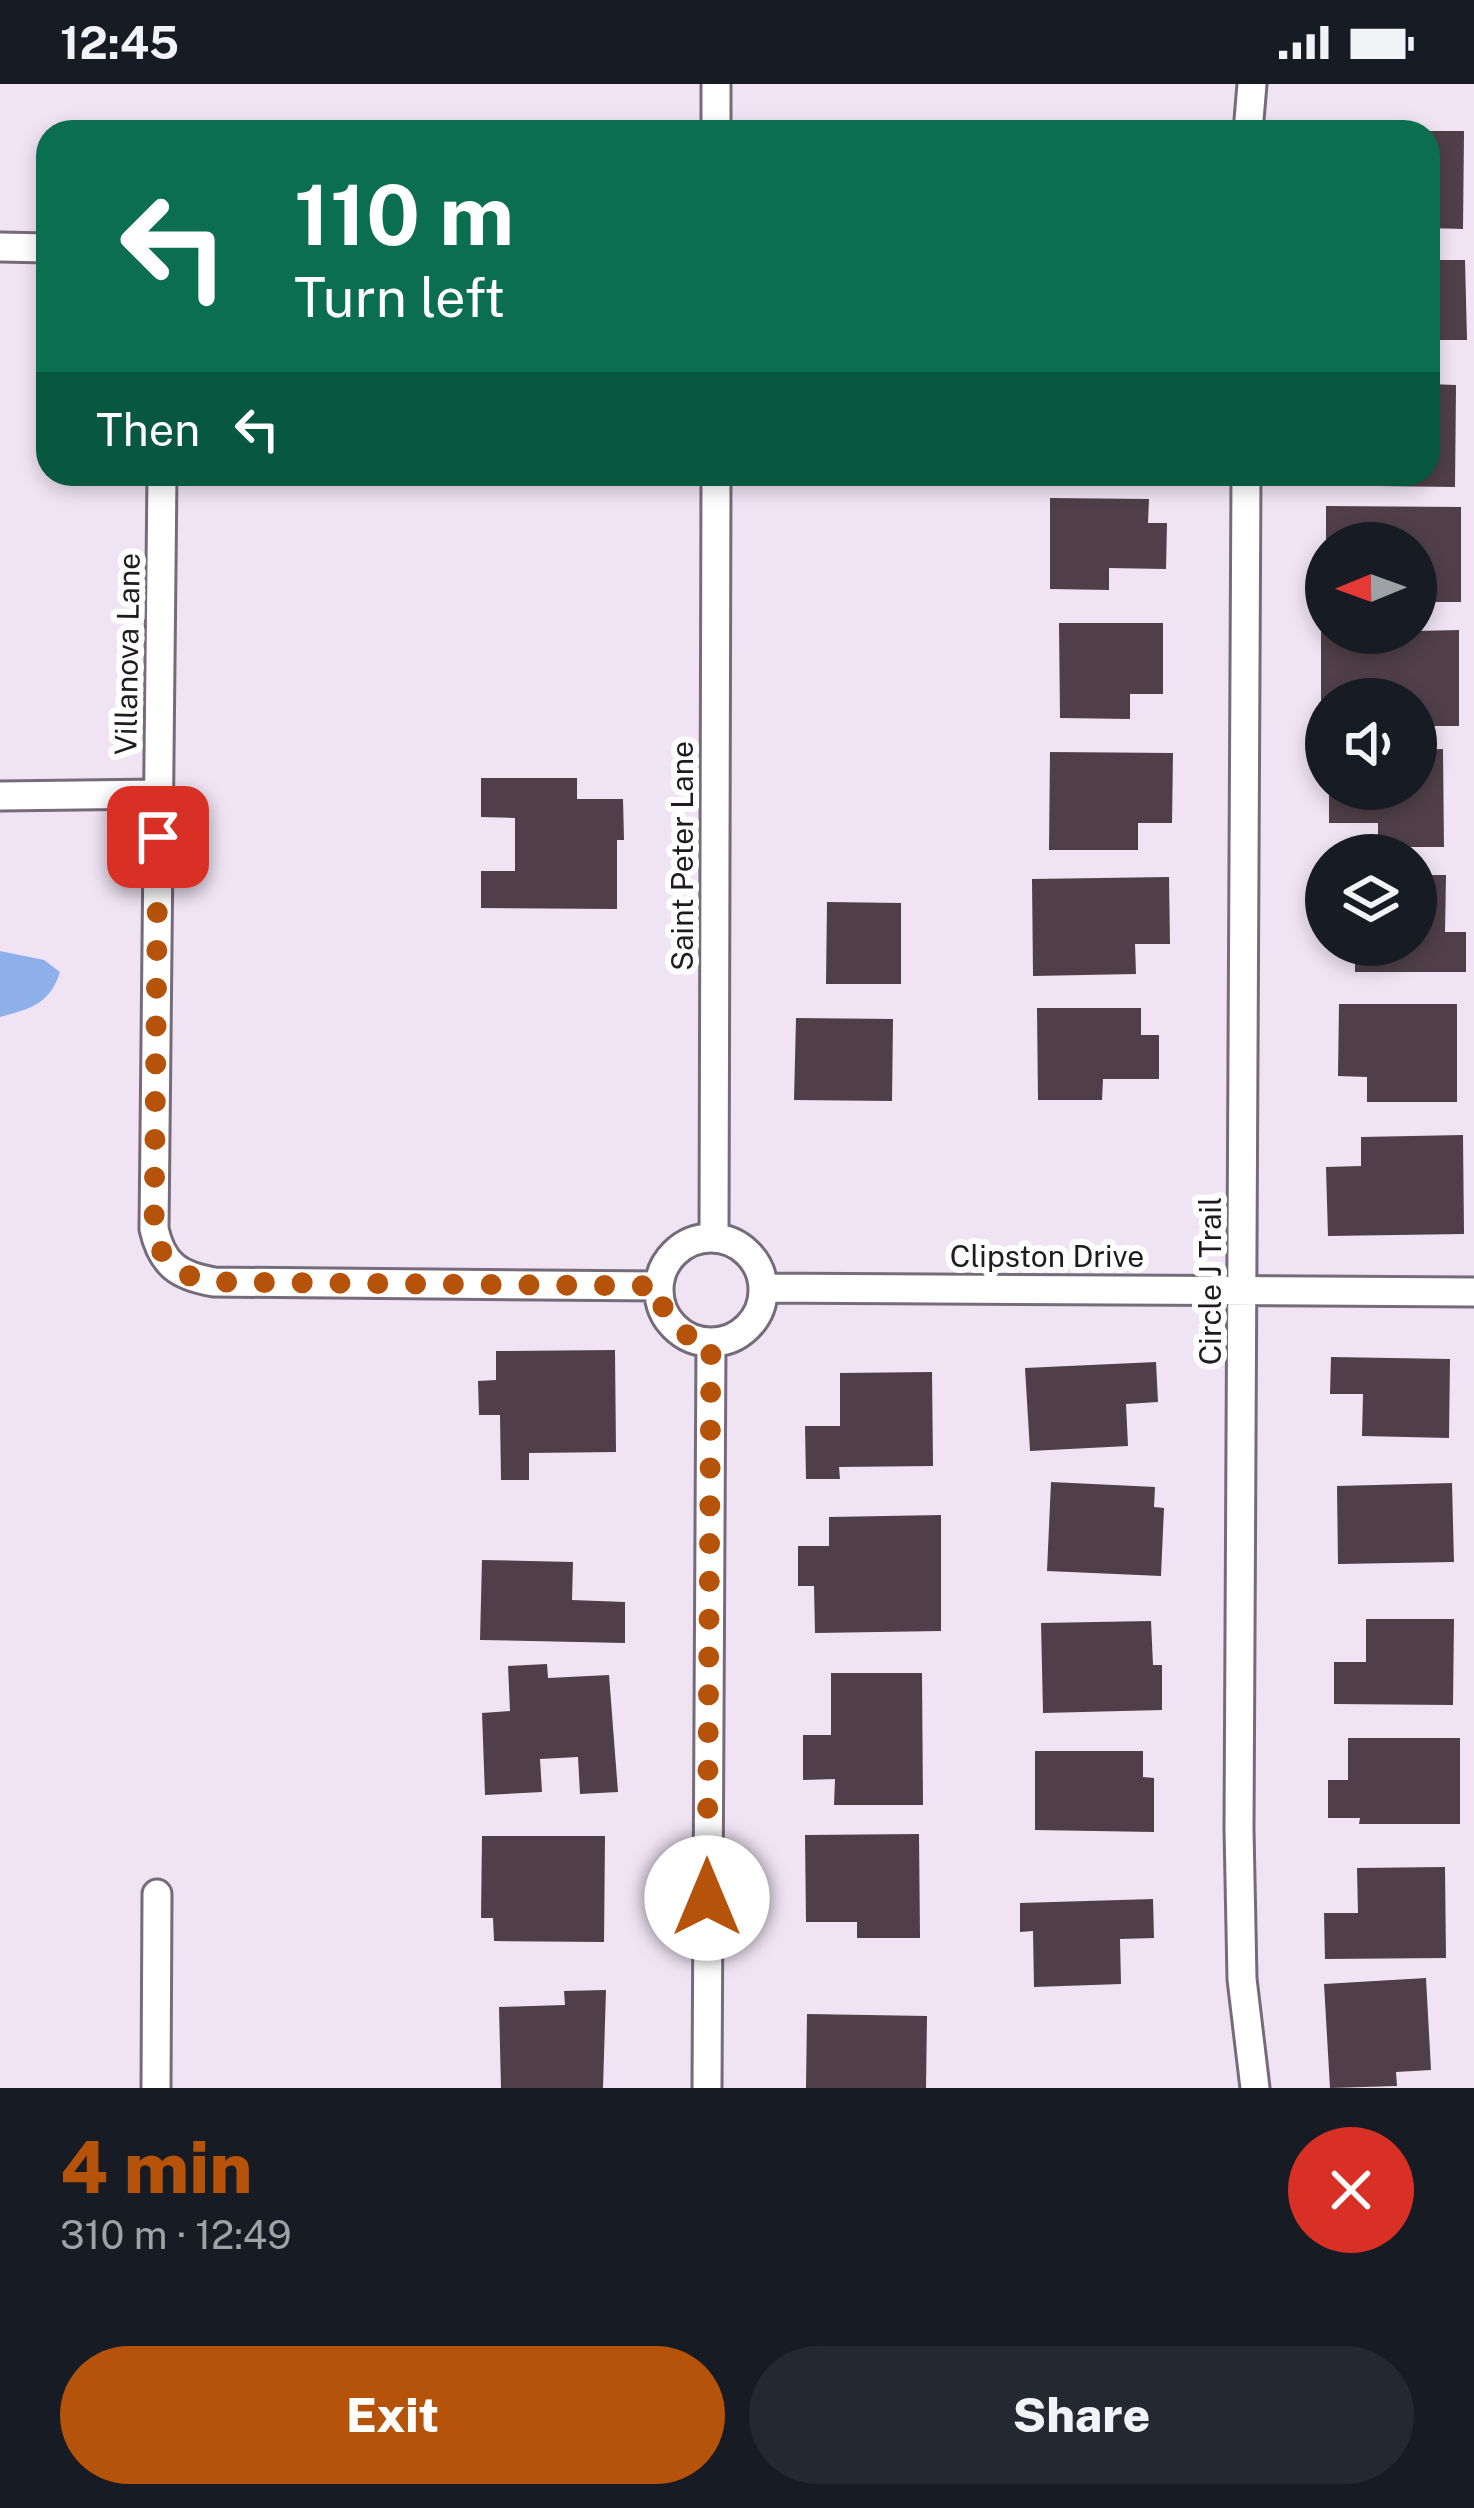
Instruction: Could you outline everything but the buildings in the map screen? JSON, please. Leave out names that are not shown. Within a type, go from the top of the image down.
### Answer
[{"type":"street","points":[[716,84],[716,120]]},
{"type":"street","points":[[1249,120],[1252,84]]},
{"type":"street","points":[[0,248],[36,248]]},
{"type":"street","name":"Villanova Lane","points":[[162,486],[154,1229],[167,1264],[188,1277],[214,1282],[659,1286]]},
{"type":"street","name":"Saint Peter Lane","points":[[714,1238],[716,486]]},
{"type":"street","name":"Circle J Trail","points":[[1246,486],[1239,1867],[1242,1979],[1255,2088]]},
{"type":"street","points":[[0,796],[159,794]]},
{"type":"street","points":[[700,1238],[714,1238],[742,1248],[760,1273],[763,1288],[762,1302],[748,1326],[725,1341],[711,1342],[696,1340],[673,1326],[660,1301],[659,1286],[677,1251],[700,1238]]},
{"type":"street","name":"Clipston Drive","points":[[763,1288],[1474,1292]]},
{"type":"street","points":[[707,2088],[711,1342]]},
{"type":"street","points":[[156,2088],[157,1894]]},
{"type":"water","points":[[0,951],[44,960],[60,972],[38,1004],[0,1017]]},
{"type":"route","points":[[158,837],[154,1229],[167,1264],[188,1277],[214,1282],[659,1286],[660,1301],[673,1326],[684,1335],[711,1342],[707,1898]]}]
